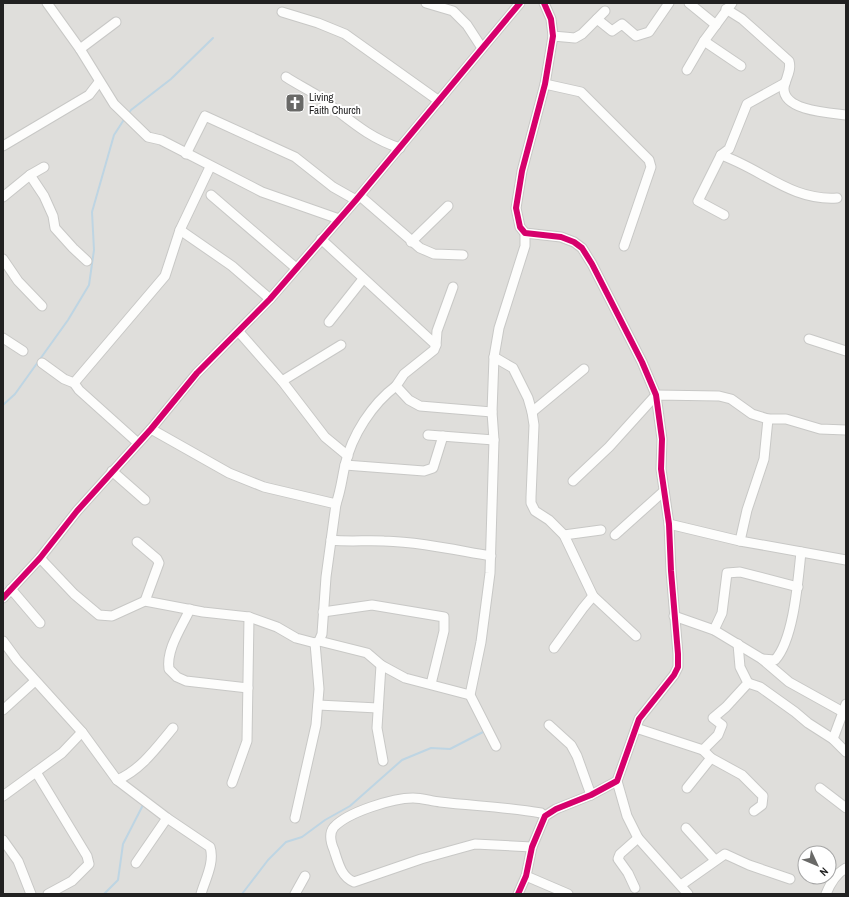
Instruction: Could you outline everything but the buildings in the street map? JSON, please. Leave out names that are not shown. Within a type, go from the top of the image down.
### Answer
[{"type":"street","points":[[47,3],[80,49],[114,104],[148,137],[161,140],[210,167],[262,192],[339,220]]},
{"type":"street","points":[[426,3],[438,5],[453,11],[468,24],[482,48]]},
{"type":"street","points":[[3,598],[40,558],[77,511],[151,429],[197,373],[270,299],[339,220],[520,3]]},
{"type":"street","points":[[496,746],[470,695],[481,642],[487,602],[491,556],[494,440],[492,412],[494,357],[499,328],[525,246],[525,233],[520,227],[516,208],[522,170],[545,84],[554,36],[551,19],[544,3]]},
{"type":"street","points":[[597,19],[612,31],[622,24],[636,36],[649,32],[669,3]]},
{"type":"street","points":[[689,3],[716,25]]},
{"type":"street","points":[[687,70],[704,41],[729,6],[789,61],[791,67],[785,83],[785,96],[795,105],[821,112],[846,115]]},
{"type":"street","points":[[554,36],[574,38],[582,34],[605,10]]},
{"type":"street","points":[[282,12],[318,23],[344,34],[439,101]]},
{"type":"street","points":[[80,49],[116,22]]},
{"type":"street","points":[[704,41],[741,66]]},
{"type":"street","points":[[286,77],[314,94],[367,134],[382,142],[400,148]]},
{"type":"street","points":[[3,146],[89,95],[99,82]]},
{"type":"street","points":[[724,215],[698,201],[721,155],[729,149],[747,104],[785,83]]},
{"type":"street","points":[[545,84],[581,92],[649,160],[651,167],[624,246]]},
{"type":"street","points":[[186,154],[205,116],[295,157],[333,187],[358,198],[420,248],[434,254],[463,255]]},
{"type":"street","points":[[721,155],[732,159],[795,192],[824,199],[837,198]]},
{"type":"street","points":[[3,197],[30,175],[44,167]]},
{"type":"street","points":[[74,383],[165,276],[180,230],[210,167]]},
{"type":"street","points":[[30,175],[44,196],[53,216],[55,228],[87,261]]},
{"type":"street","points":[[211,195],[296,268]]},
{"type":"street","points":[[411,242],[448,206]]},
{"type":"street","points":[[180,230],[232,266],[270,299]]},
{"type":"street","points":[[525,233],[561,237],[574,242],[582,248],[592,264],[642,362],[656,395],[662,439],[661,469],[669,524],[678,667],[668,685],[640,719],[617,781],[626,816],[638,838],[688,894]]},
{"type":"street","points":[[321,239],[436,345]]},
{"type":"street","points":[[3,258],[18,281],[42,306]]},
{"type":"street","points":[[329,322],[363,279]]},
{"type":"street","points":[[295,818],[316,725],[319,689],[317,642],[322,634],[323,612],[336,504],[342,488],[347,461],[364,422],[374,407],[396,386],[404,374],[434,350],[437,331],[453,287]]},
{"type":"street","points":[[239,332],[282,381],[325,437],[347,461],[424,471],[433,468],[443,436]]},
{"type":"street","points":[[3,338],[23,351]]},
{"type":"street","points":[[810,340],[846,351]]},
{"type":"street","points":[[282,381],[341,345]]},
{"type":"street","points":[[494,357],[513,368],[528,398],[532,412],[534,425],[531,503],[535,511],[549,520],[564,535],[593,596],[636,636]]},
{"type":"street","points":[[42,363],[64,379],[74,383],[79,390],[138,443]]},
{"type":"street","points":[[532,412],[584,369]]},
{"type":"street","points":[[396,386],[409,400],[420,406],[492,412]]},
{"type":"street","points":[[573,480],[609,447],[656,395],[719,396],[731,399],[752,414],[768,419],[786,419],[820,429],[846,430]]},
{"type":"street","points":[[740,541],[747,510],[764,458],[768,419]]},
{"type":"street","points":[[151,429],[229,473],[257,484],[336,504]]},
{"type":"street","points":[[428,435],[494,440]]},
{"type":"street","points":[[112,471],[145,500]]},
{"type":"street","points":[[616,535],[664,491]]},
{"type":"street","points":[[669,524],[740,541],[846,560]]},
{"type":"street","points":[[564,535],[601,530]]},
{"type":"street","points":[[331,540],[367,542],[382,540],[438,545],[491,556]]},
{"type":"street","points":[[137,542],[157,559],[159,563],[145,601]]},
{"type":"street","points":[[762,659],[775,660],[781,654],[785,645],[798,587],[801,552]]},
{"type":"street","points":[[40,558],[74,594],[99,615],[112,616],[145,601],[249,617],[278,627],[296,638],[367,653],[374,657],[380,665],[405,678],[470,695]]},
{"type":"street","points":[[714,630],[722,612],[727,573],[740,572],[798,587]]},
{"type":"street","points":[[11,589],[40,623]]},
{"type":"street","points":[[554,648],[593,596]]},
{"type":"street","points":[[323,612],[372,605],[444,617],[444,631],[431,684]]},
{"type":"street","points":[[190,609],[169,657],[169,670],[177,677],[186,681],[248,688]]},
{"type":"street","points":[[674,616],[714,630],[762,659],[789,682],[845,708],[833,739]]},
{"type":"street","points":[[232,783],[247,741],[249,617]]},
{"type":"street","points":[[3,641],[35,681],[82,732],[117,780],[166,818],[210,847],[212,853],[211,862],[201,894]]},
{"type":"street","points":[[738,644],[740,667],[748,683],[760,687],[819,731],[833,739],[846,752]]},
{"type":"street","points":[[380,665],[376,728],[383,761]]},
{"type":"street","points":[[3,710],[35,681]]},
{"type":"street","points":[[703,750],[718,735],[722,725],[713,718],[726,707],[748,683]]},
{"type":"street","points":[[318,705],[378,708]]},
{"type":"street","points":[[549,725],[571,745],[577,756],[591,795]]},
{"type":"street","points":[[117,780],[137,768],[173,728]]},
{"type":"street","points":[[636,728],[703,750],[711,758],[742,775],[763,796],[762,805],[754,811]]},
{"type":"street","points":[[3,796],[62,753],[82,732]]},
{"type":"street","points":[[687,788],[711,758]]},
{"type":"street","points":[[36,772],[88,856],[89,864],[72,880],[48,894]]},
{"type":"street","points":[[518,894],[526,876],[532,847],[545,816],[556,809],[591,795],[617,781]]},
{"type":"street","points":[[820,788],[846,808]]},
{"type":"street","points":[[532,847],[475,844],[442,852],[354,882],[348,880],[343,873],[330,841],[333,828],[348,817],[392,800],[414,798],[439,802],[492,806],[541,813],[545,816]]},
{"type":"street","points":[[136,863],[166,818]]},
{"type":"street","points":[[686,828],[715,860]]},
{"type":"street","points":[[635,888],[628,873],[618,860],[620,854],[638,838]]},
{"type":"street","points":[[3,840],[18,861],[31,894]]},
{"type":"street","points":[[681,886],[725,854],[730,854],[749,865],[790,879]]},
{"type":"street","points":[[826,894],[834,880],[846,868]]},
{"type":"street","points":[[296,894],[305,876]]},
{"type":"street","points":[[526,876],[568,894]]},
{"type":"shaded area","points":[[3,3],[846,3],[846,894],[3,894]]},
{"type":"waterway","points":[[128,114],[131,110],[171,79],[213,38]]},
{"type":"waterway","points":[[3,405],[15,394],[68,320],[89,285],[94,250],[92,212],[114,135],[125,118]]},
{"type":"waterway","points":[[242,894],[268,860],[286,842],[302,837],[325,820],[350,806],[402,760],[431,748],[450,749],[483,732]]},
{"type":"waterway","points":[[104,894],[118,880],[123,844],[143,805]]},
{"type":"cycle path","points":[[3,598],[40,558],[77,511],[151,429],[197,373],[270,299],[356,200],[520,3]]},
{"type":"cycle path","points":[[518,894],[526,876],[532,847],[545,816],[556,809],[591,795],[617,781],[639,719],[674,675],[678,667],[669,524],[661,469],[662,439],[656,395],[642,362],[592,264],[582,248],[574,242],[561,237],[525,233],[520,227],[516,208],[522,171],[545,84],[553,36],[551,19],[544,3]]},
{"type":"place","name":"Living Faith Church","points":[[295,103]]}]
